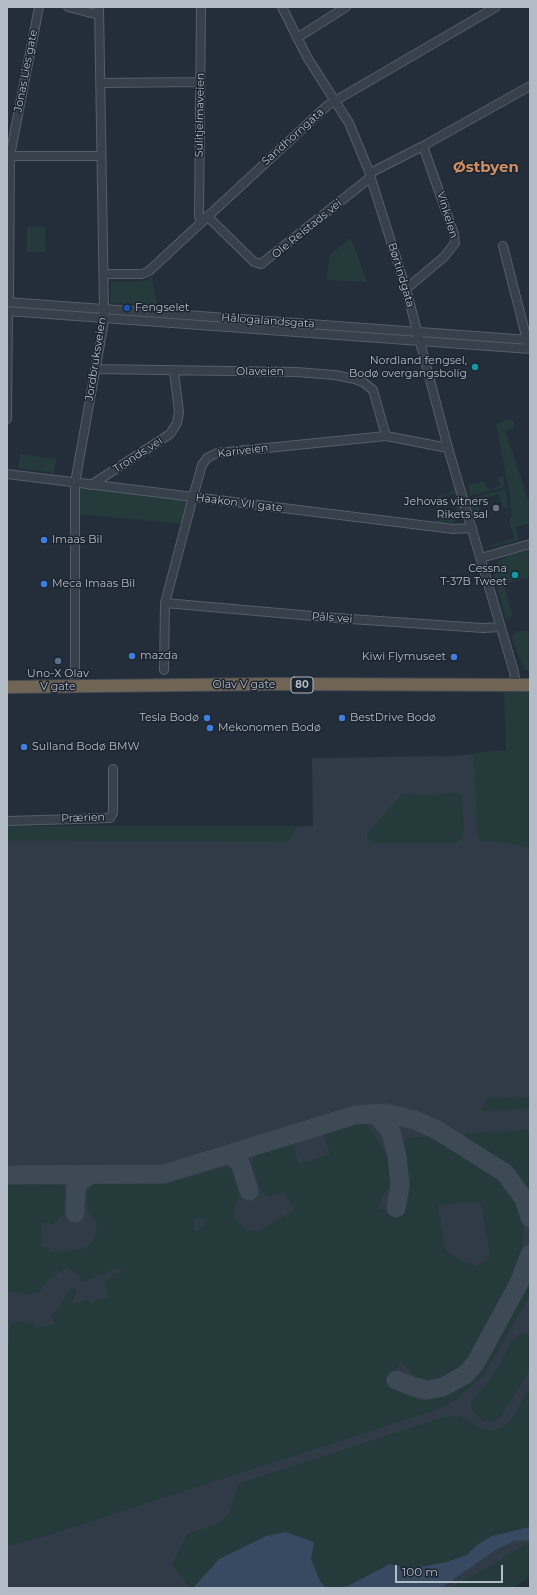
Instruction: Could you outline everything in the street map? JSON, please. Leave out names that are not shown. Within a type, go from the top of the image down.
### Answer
[{"type":"highway","name":"Olav V gate","points":[[7,687],[272,684],[530,685]]},
{"type":"street","name":"Jonas Lies gate","points":[[8,302],[8,156],[39,7]]},
{"type":"street","points":[[68,7],[99,11]]},
{"type":"street","name":"Sulitjelmaveien","points":[[201,7],[199,216],[204,219]]},
{"type":"street","name":"Børtindgata","points":[[282,7],[297,38],[359,142],[406,289],[448,448],[514,672],[516,685]]},
{"type":"street","points":[[297,38],[346,7]]},
{"type":"street","name":"Sandhorngata","points":[[104,274],[142,274],[149,271],[292,137],[335,100],[496,7]]},
{"type":"street","name":"Jordbruksveien","points":[[75,686],[75,483],[104,309],[99,11]]},
{"type":"street","points":[[101,83],[200,82]]},
{"type":"street","name":"Ole Reistads vei","points":[[204,219],[254,262],[261,264],[370,175],[530,86]]},
{"type":"street","name":"Vinkelen","points":[[406,289],[444,257],[455,243],[454,234],[423,146]]},
{"type":"street","points":[[8,156],[101,156]]},
{"type":"street","points":[[503,246],[530,349]]},
{"type":"street","name":"Hålogalandsgata","points":[[8,302],[528,340]]},
{"type":"street","points":[[7,419],[8,311]]},
{"type":"street","name":"Hålogalandsgata","points":[[8,311],[530,349]]},
{"type":"street","name":"Olaveien","points":[[95,369],[296,372],[335,375],[363,382],[373,390],[386,436]]},
{"type":"street","name":"Tronds vei","points":[[91,485],[170,434],[177,423],[179,412],[174,371]]},
{"type":"street","name":"Kariveien","points":[[164,670],[165,604],[202,465],[207,458],[217,453],[386,436],[448,448]]},
{"type":"street","name":"Haakon VII gate","points":[[7,474],[453,529],[472,528]]},
{"type":"street","points":[[481,558],[530,544]]},
{"type":"street","name":"Påls vei","points":[[165,604],[483,628],[500,626]]},
{"type":"street","name":"Prærien","points":[[7,820],[110,818],[113,813],[113,769]]},
{"type":"shaded area","points":[[530,749],[530,1577],[506,1588],[327,1588],[286,1532],[266,1536],[213,1564],[202,1580],[193,1588],[7,1588],[7,834],[100,834],[313,826],[312,758],[453,756]]},
{"type":"green space","points":[[27,227],[45,227],[46,252],[27,252]]},
{"type":"green space","points":[[351,238],[367,282],[326,280],[330,254]]},
{"type":"green space","points":[[152,277],[158,307],[110,303],[111,282],[145,281]]},
{"type":"green space","points":[[510,419],[514,422],[514,428],[505,431],[530,505],[530,523],[516,527],[519,540],[493,547],[484,547],[514,539],[509,520],[512,516],[509,491],[496,424]]},
{"type":"green space","points":[[20,454],[56,459],[54,473],[18,468]]},
{"type":"green space","points":[[504,476],[505,487],[470,496],[468,485],[484,481],[487,489],[493,489],[500,485],[498,477]]},
{"type":"green space","points":[[75,483],[193,497],[186,524],[75,514]]},
{"type":"green space","points":[[455,483],[458,493],[442,496],[440,503],[443,517],[452,516],[451,512],[457,510],[456,505],[461,504],[463,510],[461,517],[453,523],[435,523],[436,520],[439,520],[437,507],[435,501],[429,501],[428,497],[432,496],[433,499],[437,498],[437,496],[454,491],[453,484]]},
{"type":"green space","points":[[506,489],[508,508],[503,508],[499,494],[478,500],[480,510],[474,512],[474,517],[469,499]]},
{"type":"green space","points":[[530,550],[530,577],[504,584],[513,616],[506,619],[494,575],[495,565],[498,561],[510,555]]},
{"type":"green space","points":[[517,631],[530,631],[530,672],[524,669],[512,638],[513,634]]},
{"type":"green space","points":[[504,690],[530,691],[530,850],[523,846],[511,843],[480,841],[477,835],[474,753],[506,750]]},
{"type":"green space","points":[[454,792],[460,794],[462,797],[464,831],[462,837],[457,843],[374,843],[367,839],[367,834],[402,794],[440,795]]},
{"type":"green space","points":[[7,826],[293,826],[295,832],[288,842],[7,841]]},
{"type":"green space","points":[[530,1097],[530,1109],[481,1111],[487,1098]]},
{"type":"green space","points":[[356,1123],[365,1124],[373,1132],[389,1159],[391,1175],[389,1187],[381,1198],[379,1208],[400,1217],[407,1205],[410,1189],[410,1175],[404,1161],[403,1149],[405,1140],[411,1138],[433,1135],[495,1174],[515,1196],[521,1211],[523,1224],[523,1252],[517,1269],[476,1350],[467,1363],[456,1372],[433,1381],[421,1381],[401,1362],[387,1384],[421,1401],[457,1391],[469,1381],[482,1366],[530,1275],[530,1296],[483,1376],[456,1400],[439,1409],[45,1536],[7,1546],[7,1357],[11,1324],[21,1322],[35,1324],[36,1328],[54,1324],[52,1314],[57,1310],[70,1289],[74,1289],[76,1293],[71,1305],[87,1300],[91,1304],[98,1298],[99,1300],[108,1298],[105,1285],[112,1275],[123,1270],[118,1268],[82,1282],[79,1276],[67,1267],[48,1280],[39,1292],[29,1294],[7,1291],[7,1183],[54,1183],[65,1188],[64,1214],[53,1224],[42,1223],[41,1247],[49,1248],[51,1252],[80,1250],[89,1245],[94,1238],[97,1224],[88,1211],[87,1192],[90,1186],[96,1183],[159,1184],[176,1181],[225,1167],[230,1168],[233,1171],[239,1189],[239,1198],[234,1208],[236,1220],[247,1230],[259,1231],[294,1210],[284,1191],[270,1197],[261,1192],[252,1165],[253,1159],[257,1153],[291,1142],[299,1164],[330,1154],[324,1136],[326,1130]],"holes":[[[464,1202],[481,1203],[490,1257],[477,1266],[462,1261],[445,1249],[438,1206]],[[204,1218],[205,1227],[199,1227],[199,1231],[194,1231],[194,1219]]]},
{"type":"green space","points":[[530,1130],[530,1194],[516,1174],[505,1163],[462,1137],[467,1133]]},
{"type":"green space","points":[[525,1333],[530,1336],[530,1370],[501,1417],[491,1422],[484,1421],[474,1413],[471,1408],[472,1401],[489,1381],[515,1337]]},
{"type":"green space","points":[[530,1388],[530,1527],[492,1536],[477,1545],[467,1555],[447,1562],[408,1569],[390,1564],[348,1586],[336,1588],[327,1588],[321,1583],[310,1559],[286,1532],[266,1536],[213,1564],[202,1580],[193,1588],[190,1588],[172,1564],[187,1534],[219,1523],[228,1515],[233,1504],[238,1484],[444,1417],[460,1416],[480,1428],[490,1431],[501,1428],[509,1423]]},
{"type":"green space","points":[[530,1541],[530,1576],[523,1582],[512,1588],[450,1588],[494,1564]]},
{"type":"water","points":[[530,1527],[530,1540],[515,1541],[497,1549],[441,1588],[336,1588],[348,1586],[390,1564],[408,1569],[447,1562],[467,1555],[477,1545],[492,1536]]},
{"type":"water","points":[[286,1532],[314,1542],[311,1559],[321,1583],[327,1588],[193,1588],[219,1559],[266,1536]]},
{"type":"taxiway","points":[[375,1113],[391,1132],[397,1156],[400,1185],[396,1208]]},
{"type":"taxiway","points":[[7,1175],[164,1174],[355,1115],[385,1113],[415,1120],[437,1130],[505,1173],[524,1199],[530,1218]]},
{"type":"taxiway","points":[[228,1155],[234,1157],[240,1163],[249,1191]]},
{"type":"taxiway","points":[[75,1213],[76,1188],[78,1183],[90,1175]]},
{"type":"taxiway","points":[[396,1380],[427,1390],[443,1387],[465,1375],[475,1364],[519,1283],[530,1254]]},
{"type":"place","name":"Fengselet","points":[[127,308]]},
{"type":"place","name":"Nordland fengsel, Bodø overgangsbolig","points":[[475,367]]},
{"type":"place","name":"Jehovas vitners Rikets sal","points":[[496,508]]},
{"type":"place","name":"Imaas Bil","points":[[44,540]]},
{"type":"place","name":"Cessna T-37B Tweet","points":[[515,575]]},
{"type":"place","name":"Meca Imaas Bil","points":[[44,584]]},
{"type":"place","name":"mazda","points":[[132,656]]},
{"type":"place","name":"Kiwi Flymuseet","points":[[454,657]]},
{"type":"place","name":"Uno-X Olav V gate","points":[[58,661]]},
{"type":"place","name":"Tesla Bodø","points":[[207,718]]},
{"type":"place","name":"BestDrive Bodø","points":[[342,718]]},
{"type":"place","name":"Mekonomen Bodø","points":[[210,728]]},
{"type":"place","name":"Sulland Bodø BMW","points":[[24,747]]},
{"type":"district","name":"Østbyen","points":[[486,168]]}]
